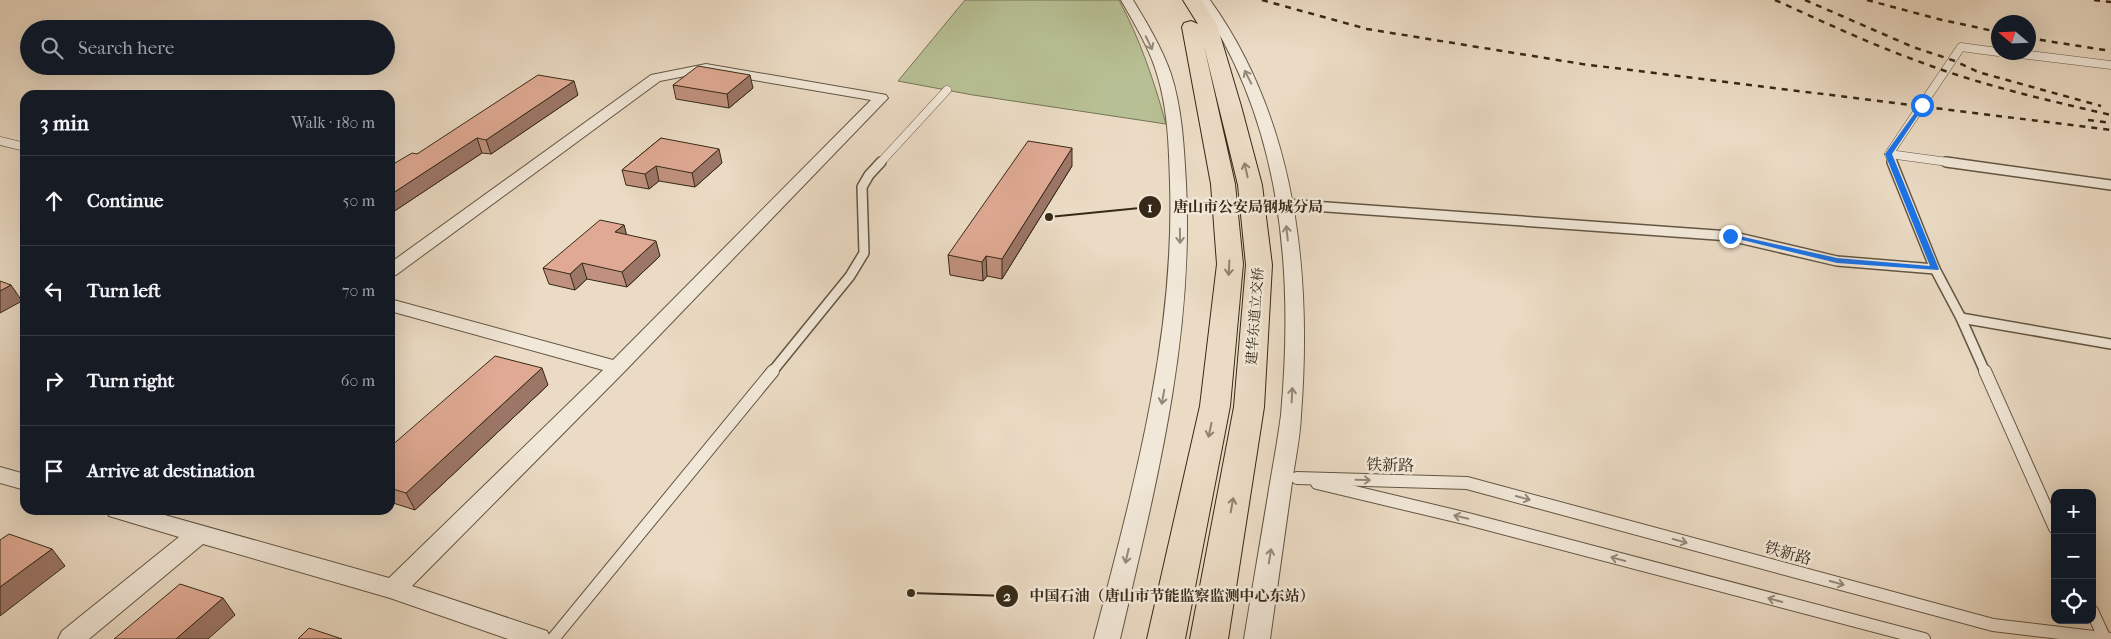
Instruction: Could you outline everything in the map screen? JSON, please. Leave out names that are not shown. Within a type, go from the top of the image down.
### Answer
[{"type":"main road","name":"建华东道立交桥","points":[[1166,639],[1215,406],[1230,264],[1223,184],[1208,106],[1191,24],[1176,0]]},
{"type":"main road","name":"建华东道立交桥","points":[[1192,0],[1208,25],[1231,106],[1250,185],[1259,265],[1249,407],[1209,639]]},
{"type":"street","points":[[1107,639],[1158,427],[1171,349],[1180,260],[1179,189],[1175,134],[1165,76],[1127,0]]},
{"type":"street","points":[[1204,0],[1223,27],[1252,84],[1276,157],[1285,204],[1296,310],[1290,472],[1257,639]]},
{"type":"street","points":[[393,589],[617,366],[881,98],[706,68],[656,78],[395,267]]},
{"type":"street","points":[[395,306],[617,366]]},
{"type":"street","points":[[0,474],[20,480]]},
{"type":"street","points":[[135,515],[393,589],[538,639]]},
{"type":"street","points":[[71,639],[200,533]]},
{"type":"lane","points":[[1889,154],[1962,47],[1991,51]]},
{"type":"lane","points":[[2036,56],[2111,66]]},
{"type":"lane","points":[[553,639],[850,276],[864,253],[862,187],[869,175],[947,90]]},
{"type":"lane","points":[[0,141],[20,146]]},
{"type":"lane","points":[[1889,154],[2111,185]]},
{"type":"lane","points":[[1889,154],[1935,269],[1960,318],[2051,519]]},
{"type":"lane","points":[[1285,204],[1730,236],[1829,260],[1935,269]]},
{"type":"lane","points":[[1960,318],[2111,344]]},
{"type":"lane","name":"铁新路","points":[[1290,472],[1467,483],[1986,624],[2108,638]]},
{"type":"lane","name":"铁新路","points":[[1290,472],[1924,639]]},
{"type":"lane","points":[[2096,618],[2108,638]]},
{"type":"green space","points":[[965,0],[1119,0],[1146,60],[1166,124],[973,95],[898,81]]},
{"type":"building","points":[[698,66],[750,75],[727,94],[673,85]]},
{"type":"building","points":[[538,75],[574,81],[486,140],[477,138],[395,192],[395,163],[412,153],[417,154]]},
{"type":"building","points":[[661,138],[719,149],[692,173],[656,166],[645,174],[622,170]]},
{"type":"building","points":[[1028,141],[1072,148],[1002,259],[986,256],[982,262],[948,255]]},
{"type":"building","points":[[600,220],[624,225],[615,232],[656,241],[622,272],[582,263],[570,274],[543,268]]},
{"type":"building","points":[[0,281],[11,285],[0,291]]},
{"type":"building","points":[[495,356],[542,368],[406,493],[395,490],[395,443]]},
{"type":"building","points":[[9,534],[52,549],[0,587],[0,540]]},
{"type":"building","points":[[180,584],[223,598],[176,639],[114,639]]},
{"type":"building","points":[[309,628],[342,639],[298,639]]},
{"type":"railway","points":[[1262,0],[1367,29],[1582,64],[2111,130]]},
{"type":"railway","points":[[1775,0],[1867,41],[1969,79],[2111,115]]},
{"type":"railway","points":[[1805,0],[1913,47],[1955,61],[1978,72],[2101,106]]},
{"type":"railway","points":[[1867,0],[1938,19],[1991,30]]},
{"type":"railway","points":[[2094,0],[2111,2]]},
{"type":"railway","points":[[2036,39],[2111,51]]},
{"type":"railway","points":[[2088,120],[2111,123]]},
{"type":"place","name":"唐山市公安局钢城分局","points":[[1049,217]]},
{"type":"place","name":"中国石油（唐山市节能监察监测中心东站）","points":[[911,593]]},
{"type":"route","points":[[1730,236],[1837,261],[1935,269],[1889,154],[1922,105]]}]
